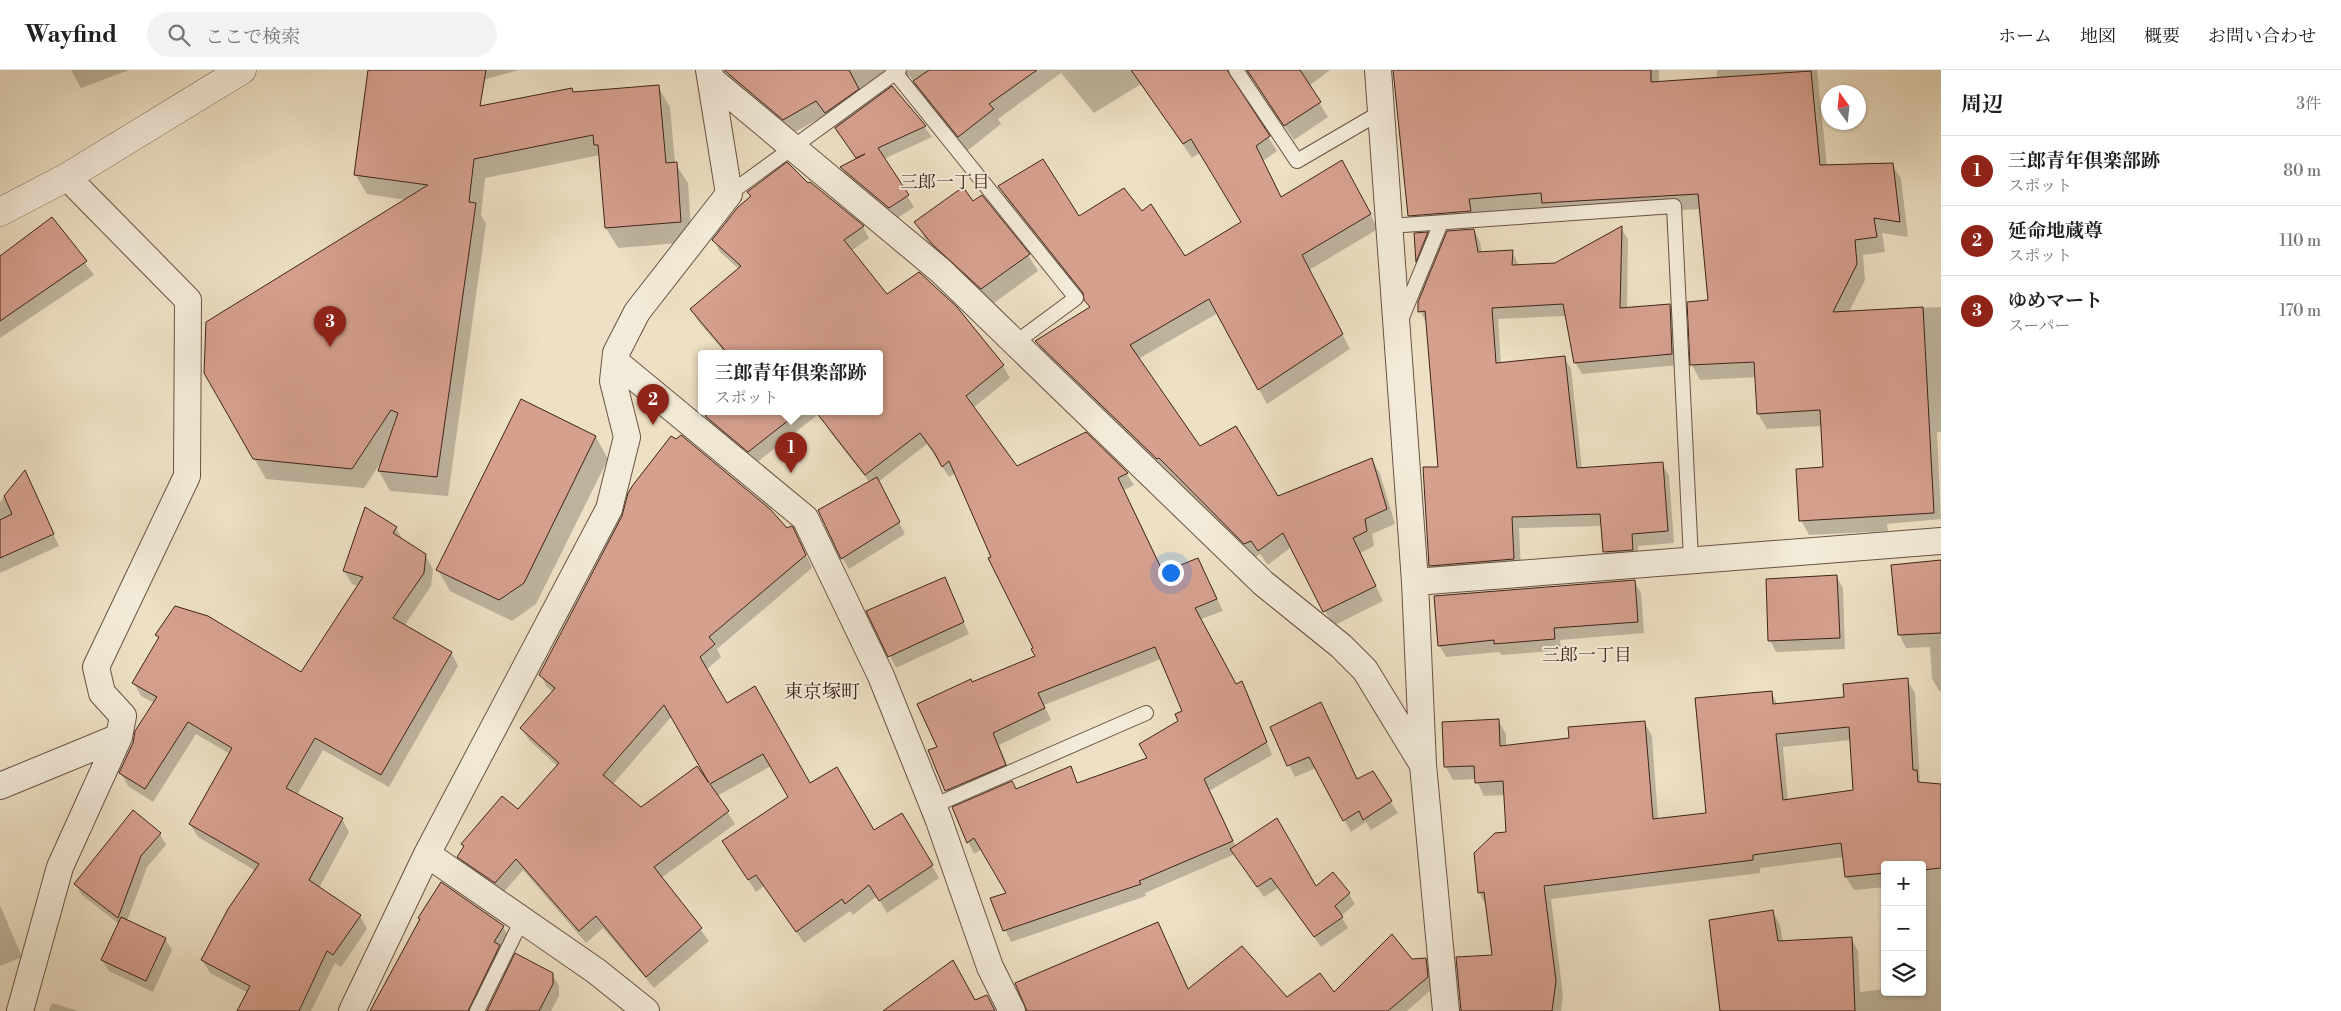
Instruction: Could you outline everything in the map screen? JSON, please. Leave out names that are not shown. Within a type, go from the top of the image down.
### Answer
[{"type":"street","points":[[0,212],[67,176],[242,70]]},
{"type":"street","points":[[1378,70],[1415,582],[1423,765],[1446,1011]]},
{"type":"street","points":[[711,75],[792,147],[941,272],[1264,583],[1341,646],[1365,670],[1423,765]]},
{"type":"street","points":[[352,1011],[427,854],[610,509],[627,437],[613,381],[616,353],[637,312],[729,194],[711,75]]},
{"type":"street","points":[[20,1011],[60,867],[118,737],[123,716],[102,693],[96,667],[186,476],[188,300],[67,176]]},
{"type":"street","points":[[616,362],[805,518],[881,676],[932,806],[990,967],[1012,1011]]},
{"type":"street","points":[[1415,582],[1941,540]]},
{"type":"street","points":[[0,786],[118,737]]},
{"type":"street","points":[[427,854],[596,971],[646,1011]]},
{"type":"lane","points":[[1236,70],[1297,161],[1381,112]]},
{"type":"lane","points":[[729,194],[896,71],[1076,298],[1015,343]]},
{"type":"lane","points":[[1389,226],[1674,206],[1691,560]]},
{"type":"lane","points":[[1397,330],[1440,223]]},
{"type":"lane","points":[[932,806],[1146,713]]},
{"type":"lane","points":[[477,1011],[522,920]]},
{"type":"building","points":[[368,70],[486,70],[480,106],[572,88],[573,92],[659,85],[666,163],[677,162],[681,222],[605,228],[598,145],[594,145],[593,135],[474,159],[469,202],[476,203],[437,477],[378,471],[398,413],[391,410],[352,469],[253,459],[204,373],[206,322],[428,185],[354,175]]},
{"type":"building","points":[[724,70],[849,70],[859,89],[825,113],[816,101],[783,120]]},
{"type":"building","points":[[929,70],[1037,70],[989,104],[994,109],[958,137],[913,81]]},
{"type":"building","points":[[1131,70],[1227,70],[1270,136],[1256,146],[1281,197],[1342,160],[1371,214],[1302,255],[1343,334],[1258,390],[1209,299],[1130,345],[1200,446],[1236,426],[1278,496],[1372,458],[1387,509],[1365,519],[1367,531],[1353,538],[1376,586],[1323,612],[1283,533],[1258,551],[1251,541],[1244,544],[1159,458],[1157,459],[1035,341],[1090,307],[1084,300],[1083,293],[998,186],[1043,159],[1079,216],[1124,188],[1142,211],[1151,204],[1185,256],[1241,222],[1191,139],[1183,144]]},
{"type":"building","points":[[1247,70],[1300,70],[1321,102],[1284,126]]},
{"type":"building","points":[[1393,70],[1651,70],[1651,82],[1811,71],[1820,165],[1893,163],[1900,222],[1874,218],[1877,237],[1855,240],[1857,264],[1833,312],[1923,307],[1934,513],[1799,521],[1796,469],[1823,467],[1820,410],[1757,414],[1754,362],[1690,365],[1687,302],[1708,300],[1698,194],[1542,203],[1541,193],[1469,199],[1471,211],[1408,216]]},
{"type":"building","points":[[892,86],[926,126],[878,148],[909,195],[889,208],[840,167],[865,154],[856,158],[835,128]]},
{"type":"building","points":[[787,162],[808,183],[810,182],[864,226],[844,240],[887,294],[919,272],[957,307],[1004,365],[966,396],[1017,466],[1086,432],[1128,473],[1118,478],[1163,572],[1198,558],[1217,599],[1195,608],[1236,684],[1242,681],[1267,742],[1204,779],[1233,841],[1139,881],[1141,884],[1003,931],[990,898],[1006,893],[974,838],[967,843],[952,807],[1012,781],[1016,789],[1071,766],[1077,783],[1147,758],[1139,744],[1178,721],[1175,714],[1182,711],[1155,647],[1038,693],[1045,708],[993,733],[1006,765],[945,791],[928,750],[937,747],[917,704],[971,679],[972,682],[1035,656],[1031,649],[1033,648],[988,558],[991,557],[949,461],[942,467],[920,433],[865,475],[818,415],[883,415],[883,350],[725,350],[690,309],[741,266],[712,240],[738,207],[751,196],[747,192]]},
{"type":"building","points":[[963,187],[973,201],[982,195],[1030,254],[981,289],[932,244],[914,222]]},
{"type":"building","points":[[52,217],[87,261],[0,321],[0,256]]},
{"type":"building","points":[[1622,226],[1620,308],[1670,304],[1672,354],[1574,363],[1563,304],[1492,308],[1496,363],[1565,356],[1577,468],[1663,462],[1668,531],[1632,534],[1633,550],[1603,552],[1600,514],[1512,517],[1514,559],[1429,566],[1423,467],[1438,467],[1425,311],[1418,312],[1418,302],[1447,231],[1474,229],[1478,252],[1513,250],[1512,265],[1555,263]]},
{"type":"building","points":[[1428,232],[1416,262],[1414,233]]},
{"type":"building","points":[[521,399],[596,436],[524,583],[499,600],[436,570]]},
{"type":"building","points":[[706,415],[795,415],[748,452],[705,416]]},
{"type":"building","points":[[681,435],[770,509],[787,528],[793,527],[806,555],[709,637],[715,644],[700,657],[727,703],[755,686],[810,783],[837,767],[874,830],[902,813],[933,865],[879,901],[869,885],[845,904],[842,899],[796,932],[756,875],[748,880],[722,841],[788,797],[763,754],[710,784],[729,811],[654,867],[702,928],[646,977],[596,916],[579,931],[516,859],[495,883],[457,857],[464,846],[461,844],[502,796],[518,809],[559,763],[520,728],[555,688],[539,675],[622,516],[628,493],[671,436],[676,439]],"holes":[[[664,705],[709,783],[697,766],[641,807],[603,775]]]},
{"type":"building","points":[[25,470],[54,534],[0,558],[0,520],[12,514],[4,496]]},
{"type":"building","points":[[877,477],[900,522],[841,559],[818,510]]},
{"type":"building","points":[[365,507],[397,527],[393,533],[426,554],[424,573],[393,618],[452,652],[381,775],[315,738],[286,788],[343,818],[309,880],[361,915],[333,955],[327,951],[299,1011],[237,1011],[250,986],[201,960],[228,909],[259,864],[189,824],[232,748],[188,722],[145,789],[119,773],[133,743],[135,731],[157,697],[132,683],[159,637],[155,635],[175,606],[208,616],[301,672],[363,577],[343,571]]},
{"type":"building","points":[[1941,560],[1941,633],[1898,635],[1891,565]]},
{"type":"building","points":[[1837,575],[1840,638],[1768,641],[1766,579]]},
{"type":"building","points":[[945,577],[964,622],[888,657],[866,611]]},
{"type":"building","points":[[1635,580],[1638,622],[1554,628],[1555,639],[1494,644],[1494,640],[1438,646],[1434,596]]},
{"type":"building","points":[[1908,678],[1913,770],[1917,770],[1918,782],[1941,784],[1941,868],[1926,870],[1926,861],[1881,861],[1881,873],[1845,877],[1841,843],[1753,855],[1753,860],[1544,886],[1556,981],[1552,1011],[1461,1011],[1456,957],[1492,955],[1484,892],[1478,893],[1474,853],[1495,833],[1506,832],[1503,781],[1475,783],[1474,766],[1444,767],[1442,722],[1499,719],[1500,746],[1569,738],[1568,727],[1645,721],[1653,819],[1706,813],[1695,698],[1772,691],[1773,704],[1844,697],[1843,684]],"holes":[[[1849,727],[1853,790],[1783,800],[1776,734]]]},
{"type":"building","points":[[1321,702],[1357,779],[1373,771],[1392,801],[1363,820],[1359,811],[1343,821],[1309,757],[1287,766],[1270,727]]},
{"type":"building","points":[[133,810],[161,833],[141,856],[118,918],[74,884]]},
{"type":"building","points":[[1277,818],[1316,886],[1333,872],[1350,893],[1335,906],[1343,917],[1314,937],[1271,878],[1257,887],[1230,849]]},
{"type":"building","points":[[441,882],[504,926],[494,942],[500,945],[468,1011],[370,1011],[420,919],[418,918]]},
{"type":"building","points":[[1773,910],[1778,941],[1852,937],[1855,1011],[1720,1011],[1709,920]]},
{"type":"building","points":[[121,917],[166,938],[146,981],[101,960]]},
{"type":"building","points":[[1158,922],[1188,989],[1242,946],[1287,997],[1320,973],[1334,992],[1392,934],[1412,959],[1426,958],[1428,977],[1388,1011],[1027,1011],[1015,983]]},
{"type":"building","points":[[515,953],[553,973],[553,984],[539,1011],[487,1011]]},
{"type":"building","points":[[953,960],[975,1000],[987,995],[995,1011],[883,1011]]},
{"type":"place","name":"ゆめマート","points":[[330,347]]},
{"type":"place","name":"延命地蔵尊","points":[[653,425]]},
{"type":"place","name":"三郎青年倶楽部跡","points":[[791,473]]},
{"type":"district","name":"三郎一丁目","points":[[945,182]]},
{"type":"district","name":"三郎一丁目","points":[[1587,655]]},
{"type":"district","name":"東京塚町","points":[[822,691]]}]
